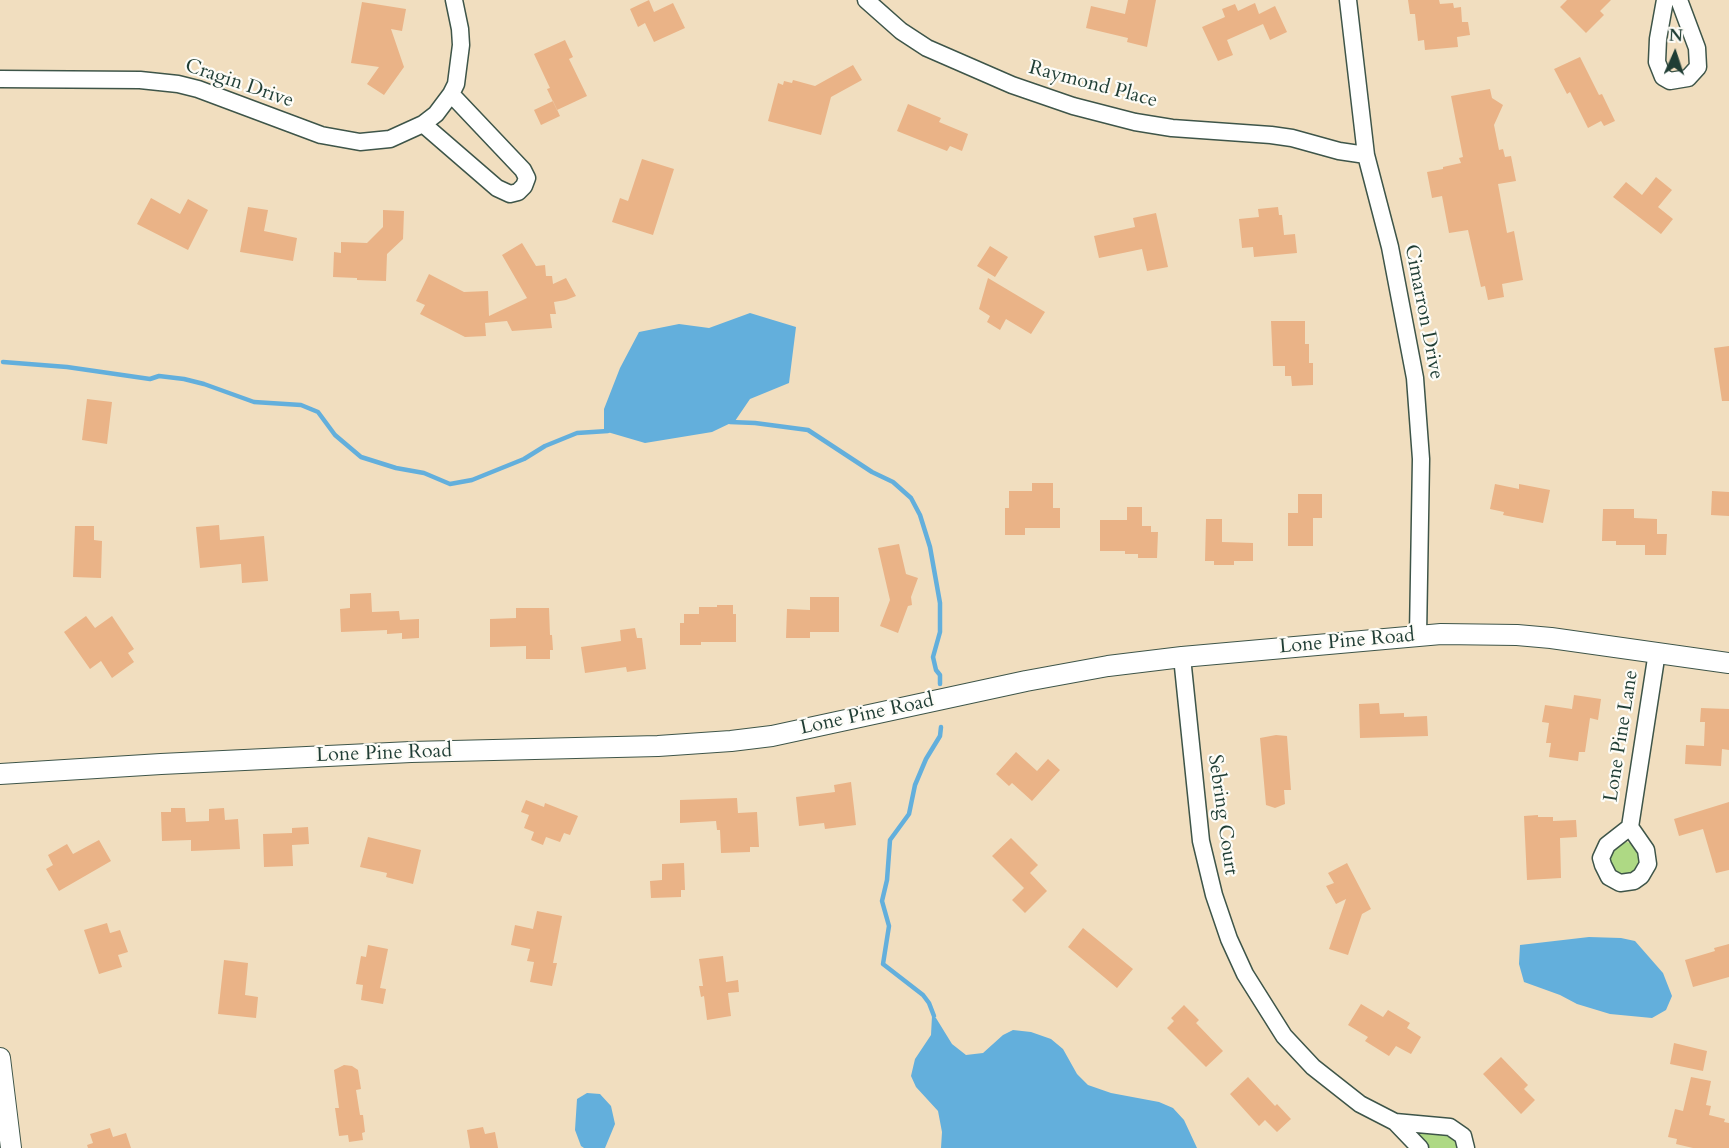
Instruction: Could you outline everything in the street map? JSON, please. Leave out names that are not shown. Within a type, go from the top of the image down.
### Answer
[{"type":"street","name":"Cragin Drive","points":[[0,79],[140,80],[178,84],[198,89],[321,135],[360,142],[390,139],[423,124],[436,114],[456,84],[461,45],[454,0]]},
{"type":"street","name":"Raymond Place","points":[[866,0],[901,31],[927,48],[1012,85],[1073,106],[1172,128],[1272,135],[1366,155]]},
{"type":"street","name":"Cimarron Drive","points":[[1348,0],[1366,155],[1390,247],[1415,378],[1421,459],[1418,636]]},
{"type":"street","points":[[1665,0],[1658,39],[1657,62],[1663,77],[1670,81],[1688,78],[1698,68],[1697,48],[1679,0]]},
{"type":"street","points":[[423,124],[496,188],[510,194],[518,192],[524,186],[527,178],[524,170],[451,94]]},
{"type":"street","name":"Lone Pine Road","points":[[0,774],[400,752],[658,746],[731,741],[781,734],[1071,672],[1182,657],[1418,636],[1517,635],[1584,642],[1729,663]]},
{"type":"street","name":"Lone Pine Lane","points":[[1630,827],[1657,652]]},
{"type":"street","name":"Sebring Court","points":[[1182,657],[1201,842],[1214,895],[1237,957],[1264,1008],[1297,1051],[1342,1092],[1395,1122],[1420,1148]]},
{"type":"street","points":[[0,1058],[11,1148]]},
{"type":"street","name":"Sebring Court","points":[[1395,1122],[1450,1127],[1464,1136],[1466,1148]]},
{"type":"green space","points":[[1620,843],[1633,844],[1642,859],[1635,874],[1617,876],[1607,856]]},
{"type":"green space","points":[[1419,1131],[1449,1135],[1454,1139],[1457,1148],[1429,1148],[1419,1135]]},
{"type":"water","points":[[750,313],[796,327],[789,383],[750,399],[735,421],[712,432],[645,443],[604,431],[604,409],[620,368],[639,332],[679,324],[709,328]]},
{"type":"water","points":[[1589,937],[1635,941],[1663,973],[1672,996],[1666,1010],[1652,1018],[1610,1014],[1577,1004],[1524,982],[1519,964],[1520,945]]},
{"type":"water","points":[[932,1016],[936,1018],[952,1044],[966,1055],[983,1053],[1003,1035],[1013,1030],[1031,1032],[1051,1039],[1063,1049],[1077,1074],[1088,1085],[1111,1093],[1159,1102],[1173,1108],[1184,1120],[1197,1148],[941,1148],[942,1132],[938,1111],[916,1087],[911,1076],[915,1059],[931,1035]]},
{"type":"water","points":[[587,1093],[600,1094],[611,1106],[615,1124],[605,1148],[584,1148],[575,1130],[577,1099]]},
{"type":"building","points":[[649,0],[654,12],[673,3],[685,28],[654,42],[645,23],[638,27],[630,9]]},
{"type":"building","points":[[1128,0],[1156,0],[1147,47],[1127,42],[1128,38],[1086,28],[1091,6],[1125,14]]},
{"type":"building","points":[[1408,0],[1439,0],[1440,4],[1453,3],[1454,8],[1461,7],[1462,22],[1468,22],[1470,35],[1457,37],[1458,47],[1425,50],[1424,40],[1418,41],[1415,14],[1410,14]]},
{"type":"building","points":[[1567,0],[1611,0],[1600,11],[1604,15],[1586,33],[1560,7]]},
{"type":"building","points":[[362,2],[406,9],[402,31],[391,29],[404,67],[384,95],[367,84],[379,67],[351,63]]},
{"type":"building","points":[[1255,3],[1259,14],[1275,6],[1287,32],[1270,40],[1263,24],[1227,40],[1233,55],[1218,61],[1202,27],[1225,17],[1222,9],[1235,4],[1238,11]]},
{"type":"building","points":[[565,40],[573,57],[569,59],[587,96],[557,110],[547,89],[550,88],[534,54]]},
{"type":"building","points":[[1580,57],[1615,121],[1604,126],[1601,121],[1588,128],[1570,92],[1567,94],[1554,69]]},
{"type":"building","points":[[853,65],[862,80],[831,97],[821,135],[768,121],[778,83],[783,85],[784,81],[792,83],[793,80],[815,86]]},
{"type":"building","points":[[1490,89],[1492,98],[1503,105],[1494,125],[1499,150],[1503,149],[1505,157],[1511,156],[1516,181],[1498,184],[1507,233],[1514,231],[1523,280],[1502,284],[1504,297],[1488,300],[1485,286],[1481,287],[1468,230],[1449,233],[1442,196],[1432,198],[1427,172],[1461,163],[1459,158],[1463,157],[1451,96]]},
{"type":"building","points":[[553,101],[560,116],[541,125],[534,110]]},
{"type":"building","points":[[908,104],[941,118],[939,122],[968,134],[962,151],[950,146],[947,151],[897,131]]},
{"type":"building","points":[[642,159],[674,169],[653,235],[612,222],[620,198],[628,201]]},
{"type":"building","points":[[1656,177],[1672,190],[1658,207],[1673,219],[1661,234],[1613,197],[1626,182],[1642,195]]},
{"type":"building","points":[[151,198],[180,214],[188,199],[208,210],[188,250],[137,224]]},
{"type":"building","points":[[248,207],[268,210],[264,231],[297,238],[293,261],[240,252]]},
{"type":"building","points":[[1278,207],[1279,215],[1282,215],[1284,235],[1295,234],[1297,253],[1254,257],[1253,247],[1242,248],[1239,219],[1259,217],[1258,209]]},
{"type":"building","points":[[383,210],[404,211],[403,239],[387,254],[386,281],[333,277],[334,252],[341,253],[341,242],[367,243],[383,227]]},
{"type":"building","points":[[1156,213],[1168,267],[1147,271],[1142,249],[1099,258],[1094,236],[1135,227],[1133,218]]},
{"type":"building","points":[[522,243],[536,266],[545,265],[546,276],[552,276],[553,284],[566,278],[576,296],[554,302],[556,314],[550,314],[552,328],[512,331],[507,321],[485,323],[486,336],[465,337],[420,314],[425,305],[416,301],[429,274],[464,292],[488,291],[489,316],[527,298],[502,255]]},
{"type":"building","points":[[990,246],[1008,257],[995,277],[977,266]]},
{"type":"building","points":[[988,278],[1045,312],[1031,334],[1006,319],[1000,330],[987,322],[990,316],[979,309]]},
{"type":"building","points":[[1271,321],[1305,321],[1305,344],[1309,344],[1309,363],[1313,363],[1313,385],[1292,386],[1291,376],[1285,376],[1285,366],[1273,366]]},
{"type":"building","points":[[1729,346],[1729,401],[1722,401],[1714,348]]},
{"type":"building","points":[[87,399],[112,402],[107,444],[82,440]]},
{"type":"building","points":[[1032,483],[1053,483],[1053,508],[1060,508],[1060,528],[1025,528],[1025,535],[1005,535],[1005,508],[1009,508],[1009,491],[1032,491]]},
{"type":"building","points":[[1495,484],[1519,489],[1519,484],[1550,490],[1543,523],[1503,515],[1504,512],[1490,509]]},
{"type":"building","points":[[1712,491],[1729,492],[1729,516],[1711,515]]},
{"type":"building","points":[[1298,494],[1322,494],[1322,518],[1313,518],[1313,546],[1288,546],[1288,513],[1298,513]]},
{"type":"building","points":[[1127,507],[1142,507],[1142,526],[1151,526],[1151,532],[1158,532],[1157,558],[1138,558],[1138,554],[1125,554],[1125,551],[1100,551],[1100,520],[1127,520]]},
{"type":"building","points":[[1603,509],[1634,509],[1634,518],[1657,519],[1657,534],[1667,534],[1666,555],[1645,555],[1645,545],[1616,545],[1616,541],[1602,541]]},
{"type":"building","points":[[1206,519],[1222,519],[1222,542],[1253,543],[1253,561],[1234,561],[1234,565],[1214,565],[1214,561],[1205,561]]},
{"type":"building","points":[[219,525],[220,540],[264,536],[268,581],[242,583],[241,564],[200,568],[196,527]]},
{"type":"building","points":[[75,526],[94,526],[94,540],[102,541],[101,578],[73,577]]},
{"type":"building","points":[[899,544],[906,574],[918,578],[911,597],[912,605],[908,606],[898,633],[880,626],[890,600],[878,548]]},
{"type":"building","points":[[371,593],[372,612],[399,611],[400,620],[419,619],[419,638],[402,639],[402,633],[387,634],[387,630],[341,632],[340,609],[350,608],[350,594]]},
{"type":"building","points":[[810,597],[839,597],[839,632],[810,632],[810,638],[786,638],[787,609],[810,610]]},
{"type":"building","points":[[717,605],[733,605],[733,614],[736,614],[736,642],[701,642],[701,645],[680,645],[680,623],[684,623],[684,614],[699,614],[699,607],[717,607]]},
{"type":"building","points":[[516,608],[549,608],[553,650],[550,650],[550,659],[526,659],[526,646],[490,647],[490,619],[516,618]]},
{"type":"building","points":[[86,616],[95,628],[112,616],[134,649],[128,653],[134,662],[112,678],[101,661],[90,669],[64,632]]},
{"type":"building","points":[[635,628],[637,638],[642,638],[646,669],[627,672],[626,667],[585,673],[581,647],[621,641],[620,630]]},
{"type":"building","points":[[1574,695],[1601,699],[1598,720],[1590,718],[1585,752],[1579,752],[1578,761],[1549,757],[1551,743],[1546,743],[1549,723],[1542,722],[1545,705],[1572,709]]},
{"type":"building","points":[[1379,703],[1380,714],[1404,713],[1404,717],[1427,716],[1428,736],[1360,738],[1359,704]]},
{"type":"building","points":[[1701,708],[1729,709],[1729,750],[1722,749],[1721,766],[1685,764],[1686,745],[1704,746],[1705,722],[1700,722]]},
{"type":"building","points":[[1276,735],[1287,736],[1291,790],[1284,790],[1285,804],[1275,808],[1266,805],[1260,738]]},
{"type":"building","points":[[1016,752],[1037,771],[1048,759],[1060,770],[1032,801],[1012,783],[1009,786],[996,774]]},
{"type":"building","points":[[851,782],[856,825],[825,829],[824,823],[799,826],[796,797],[835,792],[834,785]]},
{"type":"building","points":[[737,798],[738,813],[757,812],[759,847],[750,847],[750,852],[721,853],[720,830],[717,830],[716,821],[680,823],[680,800]]},
{"type":"building","points":[[526,800],[544,807],[545,803],[578,816],[570,835],[564,833],[560,842],[546,837],[543,845],[531,840],[534,832],[524,828],[529,815],[521,812]]},
{"type":"building","points":[[1729,802],[1729,870],[1716,873],[1703,829],[1679,836],[1674,819]]},
{"type":"building","points":[[171,808],[185,808],[186,822],[209,821],[209,809],[224,808],[225,820],[238,819],[240,849],[191,851],[191,840],[162,841],[161,812],[171,812]]},
{"type":"building","points":[[1538,815],[1538,817],[1553,817],[1553,821],[1576,820],[1577,837],[1560,838],[1561,878],[1527,880],[1524,816]]},
{"type":"building","points":[[308,827],[309,844],[292,845],[293,866],[264,867],[263,834],[292,833],[292,828]]},
{"type":"building","points":[[368,837],[421,850],[413,884],[386,877],[387,873],[360,867]]},
{"type":"building","points":[[1011,838],[1038,865],[1030,873],[1047,891],[1025,913],[1012,900],[1024,888],[992,856]]},
{"type":"building","points":[[99,840],[111,861],[59,891],[46,869],[53,865],[48,855],[67,844],[73,854]]},
{"type":"building","points":[[684,863],[685,890],[681,890],[681,897],[651,898],[650,881],[662,880],[662,864]]},
{"type":"building","points":[[1347,863],[1371,909],[1362,914],[1348,955],[1329,949],[1346,899],[1336,904],[1326,886],[1334,883],[1328,873]]},
{"type":"building","points":[[537,911],[562,916],[553,963],[557,963],[552,986],[530,982],[534,962],[527,961],[530,949],[511,945],[515,925],[533,929]]},
{"type":"building","points":[[107,923],[110,933],[120,930],[128,952],[118,955],[122,967],[99,974],[84,930]]},
{"type":"building","points":[[1083,928],[1133,969],[1117,988],[1068,947]]},
{"type":"building","points":[[1729,944],[1729,977],[1693,987],[1685,960]]},
{"type":"building","points":[[368,945],[388,949],[380,988],[386,989],[383,1004],[361,1000],[363,985],[356,984],[361,956],[366,957]]},
{"type":"building","points":[[723,956],[726,982],[738,980],[739,992],[728,993],[731,1016],[707,1020],[704,996],[701,997],[699,986],[703,986],[699,959]]},
{"type":"building","points":[[224,960],[248,963],[245,995],[258,997],[256,1018],[218,1014]]},
{"type":"building","points":[[1361,1004],[1383,1017],[1388,1010],[1410,1023],[1407,1028],[1421,1037],[1411,1054],[1396,1046],[1389,1056],[1365,1041],[1368,1037],[1348,1025]]},
{"type":"building","points":[[1184,1005],[1199,1020],[1196,1023],[1223,1051],[1206,1067],[1167,1028],[1174,1021],[1171,1018]]},
{"type":"building","points":[[1674,1043],[1707,1051],[1703,1071],[1670,1064]]},
{"type":"building","points":[[1501,1057],[1528,1085],[1524,1089],[1535,1100],[1521,1114],[1483,1074]]},
{"type":"building","points":[[344,1065],[358,1070],[361,1089],[356,1090],[360,1115],[363,1115],[365,1132],[362,1133],[363,1140],[349,1142],[348,1135],[339,1136],[335,1108],[339,1108],[334,1070]]},
{"type":"building","points":[[1248,1077],[1275,1106],[1277,1104],[1291,1119],[1277,1132],[1265,1120],[1259,1126],[1230,1094]]},
{"type":"building","points":[[1691,1077],[1711,1081],[1706,1105],[1711,1106],[1709,1115],[1725,1119],[1724,1122],[1729,1123],[1729,1148],[1693,1148],[1676,1144],[1677,1139],[1668,1137],[1675,1109],[1683,1111]]},
{"type":"building","points":[[483,1127],[485,1134],[495,1132],[498,1148],[470,1148],[467,1130]]},
{"type":"building","points":[[110,1128],[113,1137],[126,1133],[131,1148],[88,1148],[87,1145],[93,1143],[90,1134]]},
{"type":"waterway","points":[[3,362],[67,367],[150,379],[159,376],[184,379],[254,402],[301,405],[318,412],[335,435],[361,457],[396,468],[424,473],[450,484],[472,480],[524,459],[545,446],[577,433],[608,431]]},
{"type":"waterway","points":[[730,422],[808,430],[872,472],[893,482],[911,498],[920,515],[930,547],[940,603],[940,632],[933,657],[936,670],[940,675],[940,684]]},
{"type":"waterway","points":[[934,1016],[923,995],[883,964],[889,926],[882,901],[887,880],[890,840],[909,814],[915,785],[926,759],[940,736],[941,727]]}]
